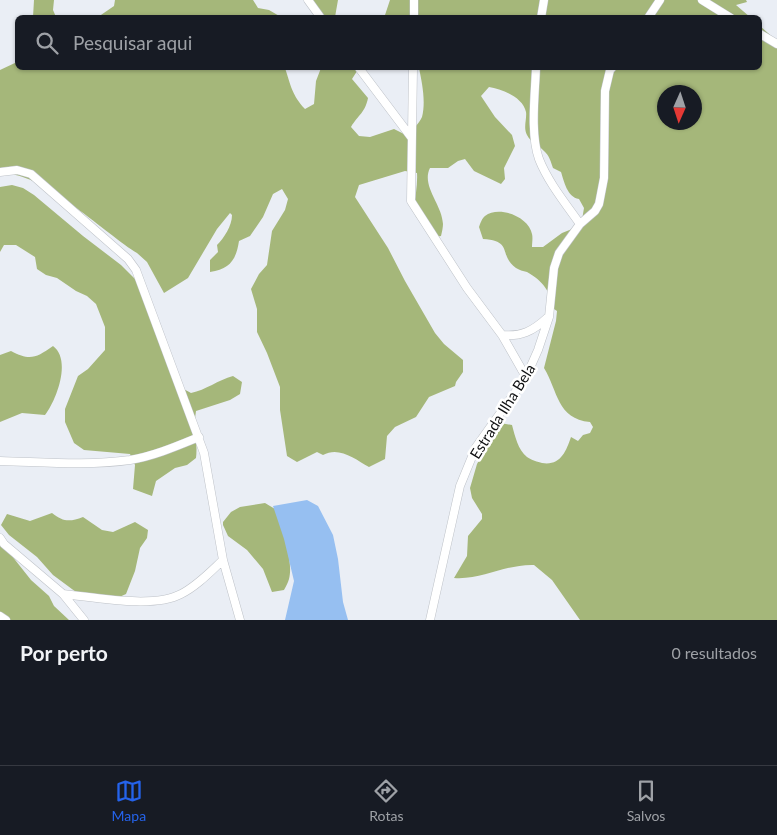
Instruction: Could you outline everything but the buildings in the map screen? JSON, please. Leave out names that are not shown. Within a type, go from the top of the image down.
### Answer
[{"type":"street","points":[[308,0],[319,15]]},
{"type":"street","points":[[414,0],[414,15]]},
{"type":"street","points":[[542,15],[544,0]]},
{"type":"street","points":[[650,15],[660,0]]},
{"type":"street","points":[[702,0],[727,15]]},
{"type":"street","points":[[762,35],[777,44]]},
{"type":"street","points":[[361,70],[411,137]]},
{"type":"street","points":[[413,70],[412,201],[467,288],[502,335],[526,376]]},
{"type":"street","points":[[536,70],[535,124],[539,158],[547,174],[580,224]]},
{"type":"street","name":"Estrada Ilha Bela","points":[[430,620],[460,486],[476,447],[526,376],[538,350],[549,317],[554,268],[559,253],[580,224],[595,211],[599,204],[603,188],[604,101],[611,70]]},
{"type":"street","points":[[0,172],[17,170],[32,174],[132,264],[204,453],[223,560],[240,620]]},
{"type":"street","points":[[502,335],[513,336],[532,331],[549,317]]},
{"type":"street","points":[[0,461],[95,462],[131,460],[163,452],[199,437]]},
{"type":"street","points":[[0,538],[4,544],[63,594],[84,620]]},
{"type":"street","points":[[63,594],[156,602],[182,594],[198,583],[223,560]]},
{"type":"street","points":[[0,616],[6,620]]},
{"type":"green space","points":[[34,0],[54,0],[53,10],[55,15],[33,15]]},
{"type":"green space","points":[[115,0],[253,0],[258,8],[269,10],[278,15],[101,15],[114,6]]},
{"type":"green space","points":[[306,0],[338,0],[335,15],[317,15]]},
{"type":"green space","points":[[390,0],[746,0],[747,2],[736,5],[748,15],[385,15]]},
{"type":"green space","points":[[762,28],[777,41],[777,620],[580,620],[552,580],[534,565],[513,567],[475,577],[454,578],[467,556],[468,536],[482,519],[482,514],[472,498],[470,488],[477,464],[489,443],[489,439],[500,423],[512,425],[519,447],[524,454],[532,460],[542,463],[558,460],[567,448],[571,437],[578,441],[583,435],[590,433],[593,427],[590,422],[579,420],[565,410],[544,368],[557,311],[554,309],[548,292],[537,279],[527,272],[517,269],[511,263],[499,243],[483,239],[479,227],[484,217],[491,213],[505,212],[513,214],[530,228],[532,247],[543,247],[562,233],[572,229],[582,220],[584,208],[579,199],[569,192],[561,172],[553,168],[546,153],[529,138],[525,129],[526,112],[524,107],[521,102],[511,95],[489,87],[481,96],[495,117],[512,135],[515,146],[504,168],[505,179],[501,184],[474,171],[465,159],[458,161],[448,168],[430,168],[428,182],[442,217],[441,236],[430,238],[421,220],[416,217],[417,173],[405,171],[359,185],[355,197],[388,248],[435,333],[444,344],[463,360],[463,372],[455,386],[429,397],[416,417],[395,427],[387,436],[385,459],[369,467],[353,457],[335,452],[323,455],[317,452],[297,462],[287,456],[280,410],[280,387],[257,332],[257,309],[251,289],[259,274],[267,265],[272,231],[285,210],[288,199],[282,189],[273,194],[263,217],[250,236],[239,241],[234,258],[227,266],[210,272],[210,260],[218,252],[217,245],[231,223],[232,215],[230,213],[217,229],[188,278],[164,293],[147,262],[70,204],[32,180],[14,175],[0,175],[0,70],[15,63],[15,70],[286,70],[295,95],[305,109],[314,104],[316,81],[320,70],[358,70],[352,79],[368,98],[363,111],[351,127],[359,136],[370,137],[394,129],[406,135],[422,117],[424,105],[419,70],[762,70]]},
{"type":"green space","points":[[12,185],[23,188],[34,195],[121,265],[139,283],[180,387],[191,393],[233,376],[242,382],[240,394],[230,400],[196,411],[196,458],[187,465],[175,468],[156,481],[152,496],[133,489],[135,465],[130,454],[84,450],[74,443],[65,422],[65,409],[78,376],[88,369],[105,350],[105,327],[96,304],[87,296],[57,278],[46,275],[37,269],[35,257],[16,245],[4,245],[0,252],[0,187]]},
{"type":"green space","points":[[53,346],[59,352],[62,370],[54,400],[45,415],[22,413],[0,422],[0,355],[11,351],[23,356],[33,357]]},
{"type":"green space","points":[[265,503],[275,509],[290,563],[289,579],[284,590],[272,592],[263,569],[247,550],[228,536],[223,525],[223,522],[231,512],[240,507]]},
{"type":"green space","points":[[52,513],[67,520],[83,517],[102,530],[113,532],[135,522],[148,530],[147,538],[140,548],[135,571],[126,594],[115,599],[80,595],[53,575],[37,557],[9,535],[1,525],[7,514],[30,521]]},
{"type":"green space","points":[[0,544],[31,580],[49,596],[54,606],[69,620],[0,620]]},
{"type":"water","points":[[307,500],[318,506],[333,535],[343,602],[348,620],[285,620],[294,581],[284,539],[273,506]]}]
